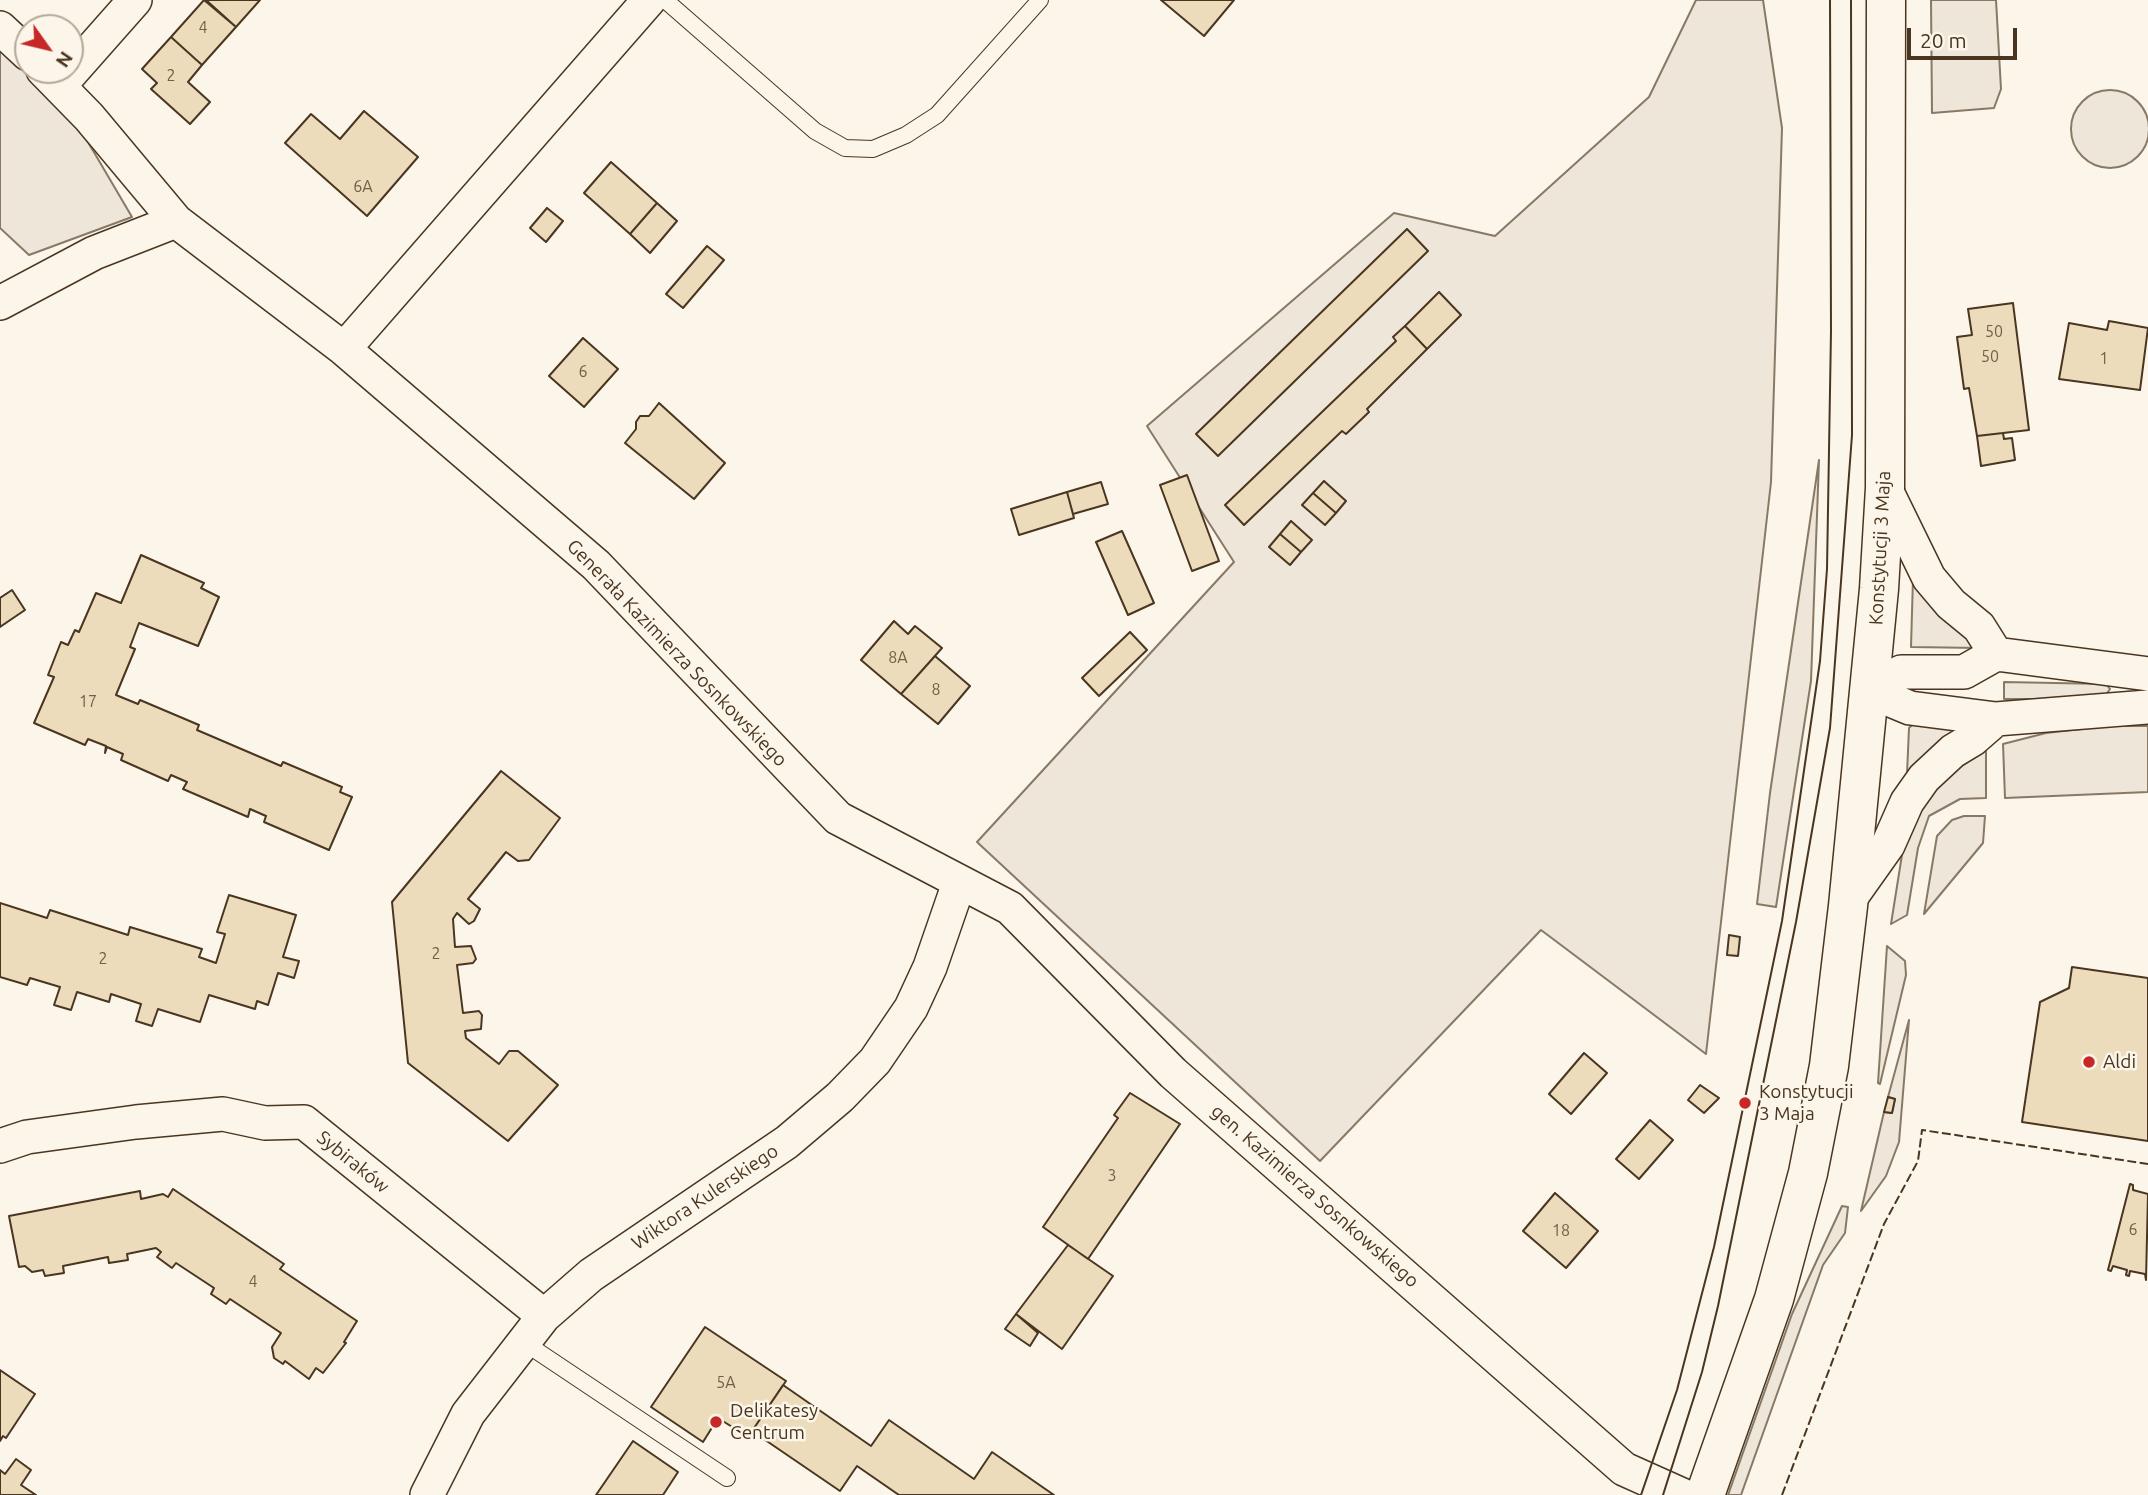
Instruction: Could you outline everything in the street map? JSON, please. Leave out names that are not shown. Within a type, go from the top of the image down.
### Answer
[{"type":"street","points":[[84,47],[135,0]]},
{"type":"street","points":[[344,349],[649,0]]},
{"type":"street","name":"Konstytucji 3 Maja","points":[[1705,1495],[1774,1299],[1808,1173],[1829,1066],[1849,900],[1885,488],[1886,0]]},
{"type":"street","points":[[0,27],[14,40]]},
{"type":"street","name":"Generała Kazimierza Sosnkowskiego","points":[[57,84],[89,117],[176,220],[344,349],[596,565],[838,818],[959,883]]},
{"type":"street","points":[[0,303],[94,253],[176,220]]},
{"type":"street","points":[[1885,488],[1929,578],[1951,604],[1979,627],[1996,654]]},
{"type":"street","points":[[1869,691],[1901,673],[1964,673],[1996,654],[2148,674]]},
{"type":"street","points":[[1869,691],[1910,708],[1996,719],[2148,707]]},
{"type":"street","points":[[1849,900],[1888,845],[1907,802],[1924,778],[1953,751],[1973,739],[1996,719]]},
{"type":"street","name":"Wiktora Kulerskiego","points":[[427,1495],[468,1414],[544,1316],[591,1275],[787,1142],[840,1097],[875,1061],[911,1008],[930,967],[959,883]]},
{"type":"street","name":"gen. Kazimierza Sosnkowskiego","points":[[959,883],[1010,908],[1173,1073],[1624,1469],[1682,1495]]},
{"type":"street","name":"Sybiraków","points":[[0,1146],[27,1138],[81,1130],[223,1114],[265,1124],[304,1122],[544,1316]]},
{"type":"lane","points":[[665,0],[815,131],[845,148],[873,149],[906,135],[937,115],[1040,0]]},
{"type":"lane","points":[[522,1341],[727,1478]]},
{"type":"shaded area","points":[[1696,0],[1763,0],[1782,128],[1771,482],[1706,1054],[1541,930],[1320,1161],[977,842],[1234,562],[1147,426],[1394,213],[1495,236],[1649,97]]},
{"type":"shaded area","points":[[1931,0],[1996,0],[2001,89],[1994,108],[1932,113]]},
{"type":"shaded area","points":[[0,42],[14,54],[14,84],[50,84],[58,91],[132,217],[29,255],[0,228]]},
{"type":"shaded area","points":[[2110,90],[2125,93],[2137,102],[2146,114],[2149,129],[2146,144],[2137,156],[2125,165],[2110,168],[2095,165],[2083,156],[2074,144],[2071,129],[2074,114],[2083,102],[2095,93]]},
{"type":"shaded area","points":[[1819,460],[1811,681],[1776,907],[1757,904],[1770,793]]},
{"type":"shaded area","points":[[1913,578],[1979,648],[1911,647]]},
{"type":"shaded area","points":[[2004,682],[2106,684],[2110,689],[2103,699],[2004,699]]},
{"type":"shaded area","points":[[1913,724],[1969,724],[1907,774],[1909,728]]},
{"type":"shaded area","points":[[2108,726],[2148,726],[2148,792],[2005,798],[2003,744],[2046,733]]},
{"type":"shaded area","points":[[1986,751],[1986,798],[1960,799],[1929,816],[1918,848],[1907,915],[1891,924],[1905,836],[1926,799],[1957,769]]},
{"type":"shaded area","points":[[1964,816],[1985,816],[1983,843],[1924,914],[1937,836],[1952,820]]},
{"type":"shaded area","points":[[1887,946],[1905,961],[1906,975],[1880,1084],[1878,1083]]},
{"type":"shaded area","points":[[1909,1020],[1899,1142],[1886,1176],[1861,1211],[1884,1112],[1892,1113],[1895,1099],[1888,1097]]},
{"type":"shaded area","points":[[1842,1206],[1848,1207],[1845,1233],[1823,1265],[1741,1495],[1728,1495],[1792,1314]]},
{"type":"building","points":[[204,0],[236,27],[202,65],[171,37]]},
{"type":"building","points":[[206,0],[260,0],[236,27]]},
{"type":"building","points":[[1161,0],[1234,0],[1204,36]]},
{"type":"building","points":[[171,37],[202,65],[188,82],[210,102],[190,124],[151,89],[157,83],[142,69]]},
{"type":"building","points":[[364,111],[418,157],[367,216],[285,143],[311,114],[340,139]]},
{"type":"building","points":[[611,162],[657,203],[630,234],[584,193]]},
{"type":"building","points":[[657,203],[677,221],[650,253],[630,234]]},
{"type":"building","points":[[547,208],[563,221],[546,242],[530,228]]},
{"type":"building","points":[[1407,229],[1428,251],[1218,456],[1196,434]]},
{"type":"building","points":[[707,246],[724,260],[683,308],[666,294]]},
{"type":"building","points":[[1439,292],[1461,315],[1427,349],[1405,326]]},
{"type":"building","points":[[2013,303],[2029,430],[1977,436],[1969,388],[1964,389],[1957,337],[1972,335],[1968,309]]},
{"type":"building","points":[[2109,321],[2148,328],[2140,390],[2059,379],[2069,323],[2107,330]]},
{"type":"building","points":[[1405,326],[1427,349],[1367,409],[1369,412],[1346,434],[1342,431],[1244,525],[1225,505],[1396,341],[1393,337]]},
{"type":"building","points":[[583,338],[618,369],[584,407],[549,376]]},
{"type":"building","points":[[659,403],[725,463],[694,499],[625,443],[636,429],[640,416],[649,416]]},
{"type":"building","points":[[2003,433],[2004,439],[2012,438],[2015,460],[1981,466],[1977,436]]},
{"type":"building","points":[[1187,475],[1219,561],[1192,571],[1160,485]]},
{"type":"building","points":[[1324,481],[1346,501],[1336,513],[1313,493]]},
{"type":"building","points":[[1101,482],[1108,504],[1073,514],[1067,492]]},
{"type":"building","points":[[1067,492],[1074,518],[1019,535],[1011,509]]},
{"type":"building","points":[[1313,493],[1336,513],[1325,525],[1302,505]]},
{"type":"building","points":[[1291,521],[1312,540],[1301,552],[1280,534]]},
{"type":"building","points":[[1122,531],[1154,603],[1128,615],[1096,542]]},
{"type":"building","points":[[1280,534],[1301,552],[1290,565],[1269,547]]},
{"type":"building","points":[[141,555],[204,583],[201,588],[219,597],[198,646],[139,623],[130,647],[135,649],[116,695],[138,704],[140,700],[199,725],[197,730],[281,766],[283,762],[342,787],[340,792],[352,797],[329,850],[264,822],[266,816],[250,809],[248,817],[183,789],[187,782],[171,775],[168,781],[121,760],[123,754],[107,747],[105,753],[106,746],[88,739],[85,745],[34,723],[54,677],[48,675],[61,642],[68,645],[75,630],[79,632],[96,593],[121,603]]},
{"type":"building","points":[[12,590],[25,610],[0,627],[0,598]]},
{"type":"building","points":[[894,621],[908,634],[915,626],[942,648],[901,694],[861,660]]},
{"type":"building","points":[[1130,632],[1147,650],[1099,696],[1082,678]]},
{"type":"building","points":[[935,656],[970,686],[938,724],[901,694]]},
{"type":"building","points":[[501,771],[560,818],[529,860],[518,861],[506,852],[468,899],[480,909],[474,921],[469,924],[457,913],[453,919],[455,947],[471,946],[476,959],[473,963],[457,965],[463,1013],[479,1011],[482,1015],[481,1029],[465,1031],[466,1038],[499,1064],[509,1051],[518,1051],[558,1085],[508,1141],[408,1063],[392,902]]},
{"type":"building","points":[[229,895],[296,915],[283,957],[299,961],[294,978],[278,973],[268,1005],[257,1001],[255,1009],[209,995],[200,1022],[158,1009],[152,1026],[136,1021],[141,1004],[111,994],[109,1002],[77,992],[71,1010],[54,1005],[60,987],[30,978],[27,985],[0,977],[0,903],[47,918],[50,910],[128,935],[130,927],[202,949],[199,957],[216,963],[225,934],[217,932]]},
{"type":"building","points":[[1729,935],[1740,937],[1738,956],[1727,955]]},
{"type":"building","name":"Aldi","points":[[2072,967],[2148,978],[2148,1141],[2022,1122],[2040,1002],[2069,988]]},
{"type":"building","points":[[1584,1053],[1607,1073],[1571,1114],[1549,1094]]},
{"type":"building","points":[[1700,1085],[1719,1098],[1704,1113],[1688,1100]]},
{"type":"building","points":[[1130,1093],[1180,1124],[1088,1259],[1043,1227],[1118,1118],[1114,1115]]},
{"type":"building","points":[[1888,1097],[1895,1099],[1892,1113],[1884,1112]]},
{"type":"building","points":[[1650,1120],[1673,1140],[1639,1179],[1616,1159]]},
{"type":"building","points":[[2130,1184],[2133,1185],[2133,1190],[2148,1194],[2146,1280],[2145,1274],[2130,1271],[2129,1276],[2126,1275],[2127,1270],[2113,1266],[2111,1271],[2108,1270]]},
{"type":"building","points":[[173,1189],[284,1264],[280,1269],[357,1321],[344,1342],[346,1343],[323,1373],[316,1368],[309,1379],[285,1361],[283,1364],[274,1358],[272,1347],[281,1333],[230,1299],[226,1304],[211,1294],[214,1288],[176,1263],[172,1268],[157,1257],[161,1252],[156,1248],[127,1254],[128,1260],[109,1263],[108,1257],[63,1266],[64,1273],[45,1276],[43,1270],[32,1272],[25,1266],[19,1267],[9,1216],[140,1191],[141,1199],[163,1194],[168,1197]]},
{"type":"building","points":[[1555,1193],[1598,1231],[1566,1268],[1523,1231]]},
{"type":"building","points":[[1068,1245],[1113,1276],[1062,1349],[1016,1314]]},
{"type":"building","points":[[1016,1314],[1038,1333],[1030,1346],[1005,1329]]},
{"type":"building","points":[[705,1327],[786,1381],[748,1437],[718,1418],[703,1442],[651,1407]]},
{"type":"building","points":[[0,1370],[35,1394],[6,1438],[3,1436],[0,1441]]},
{"type":"building","points":[[783,1385],[871,1446],[889,1420],[974,1479],[992,1452],[1054,1495],[899,1495],[857,1466],[840,1491],[752,1431]]},
{"type":"building","points":[[633,1441],[678,1472],[663,1495],[596,1495]]},
{"type":"building","points":[[16,1459],[31,1470],[21,1485],[36,1495],[0,1495],[0,1470],[5,1474]]},
{"type":"tram line","points":[[1641,1495],[1677,1390],[1714,1247],[1782,921],[1820,661],[1827,569],[1831,331],[1830,0]]},
{"type":"tram line","points":[[1663,1495],[1702,1372],[1718,1306],[1796,922],[1830,728],[1852,435],[1851,0]]},
{"type":"fence","points":[[1782,1495],[1884,1224],[1918,1161],[1922,1130],[2148,1164]]},
{"type":"place","name":"Aldi","points":[[2089,1062]]},
{"type":"place","name":"Konstytucji 3 Maja","points":[[1745,1103]]},
{"type":"place","name":"Delikatesy Centrum","points":[[716,1422]]}]
